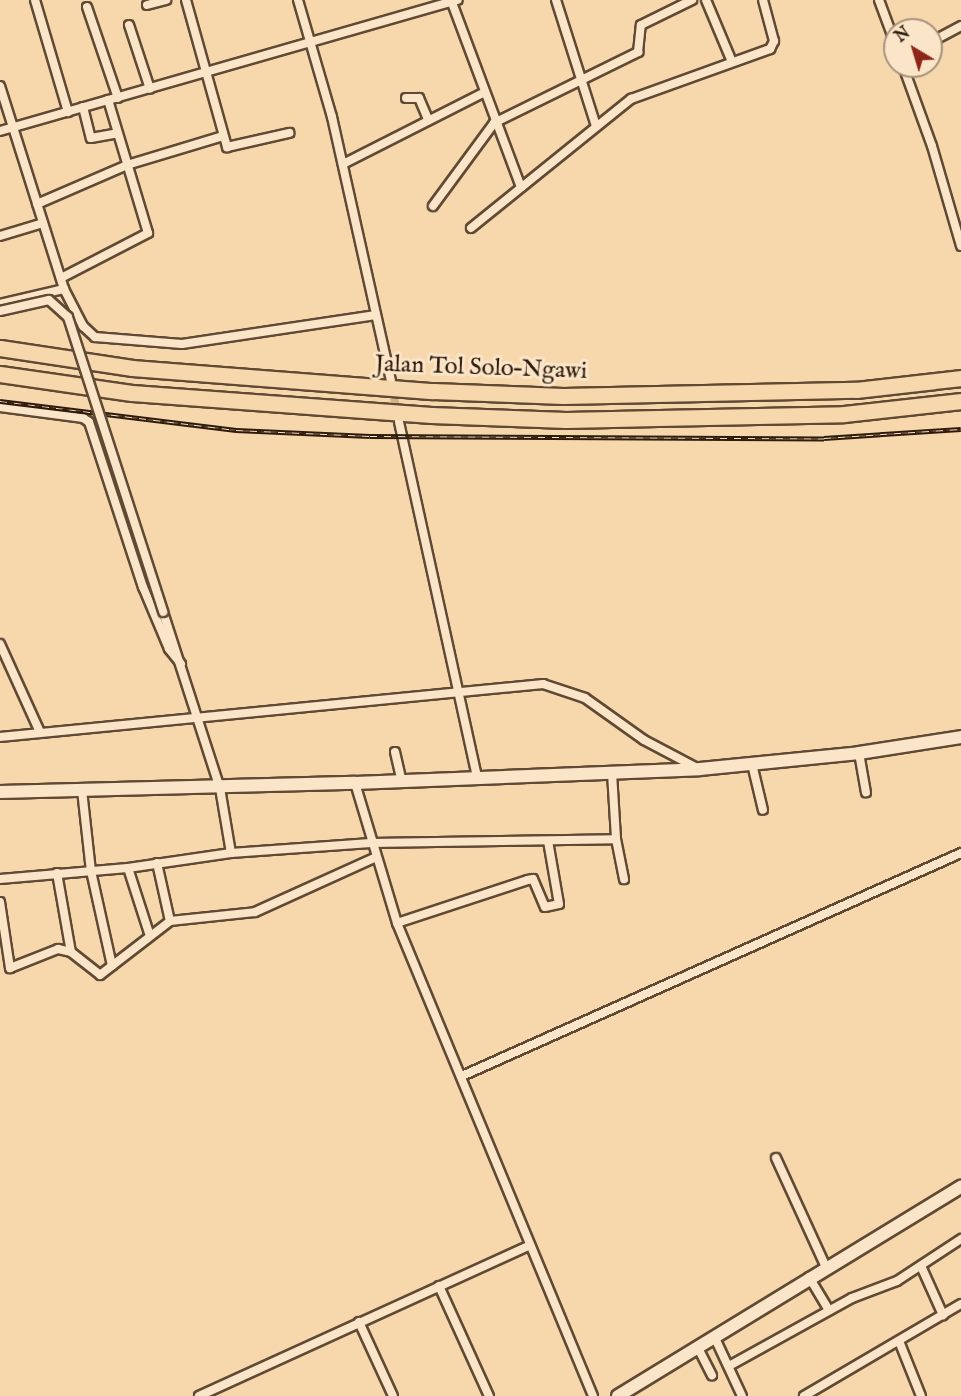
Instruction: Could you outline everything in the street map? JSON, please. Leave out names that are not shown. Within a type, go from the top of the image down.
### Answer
[{"type":"highway","name":"Jalan Tol Solo–Ngawi","points":[[0,348],[132,368],[433,391],[563,396],[856,390],[961,378]]},
{"type":"highway","name":"Jalan Tol Solo–Ngawi","points":[[0,374],[132,393],[431,415],[566,420],[844,414],[961,401]]},
{"type":"main road","points":[[0,792],[220,788],[401,779],[700,769],[859,753],[961,737]]},
{"type":"main road","points":[[618,1396],[809,1277],[961,1187]]},
{"type":"street","points":[[35,0],[68,112]]},
{"type":"street","points":[[147,5],[166,0]]},
{"type":"street","points":[[186,0],[228,147],[289,133]]},
{"type":"street","points":[[298,0],[343,164],[390,380]]},
{"type":"street","points":[[556,0],[596,126]]},
{"type":"street","points":[[433,206],[494,123],[580,78],[640,51],[641,25],[692,0]]},
{"type":"street","points":[[706,0],[732,62]]},
{"type":"street","points":[[471,228],[631,99],[773,46],[763,0]]},
{"type":"street","points":[[879,0],[886,18]]},
{"type":"street","points":[[0,131],[311,44],[453,1],[483,93],[520,187]]},
{"type":"street","points":[[87,7],[118,98]]},
{"type":"street","points":[[129,24],[150,89]]},
{"type":"street","points":[[943,36],[961,26]]},
{"type":"street","points":[[907,78],[932,146],[961,246]]},
{"type":"street","points":[[0,86],[64,289],[83,326],[95,337],[165,345],[376,315]]},
{"type":"street","points":[[343,164],[483,93]]},
{"type":"street","points":[[406,98],[419,98],[428,119]]},
{"type":"street","points":[[61,278],[148,233],[108,100]]},
{"type":"street","points":[[83,107],[92,139],[118,133]]},
{"type":"street","points":[[37,204],[127,165],[223,136]]},
{"type":"street","points":[[0,236],[43,223]]},
{"type":"street","points":[[0,304],[64,289]]},
{"type":"street","points":[[0,311],[49,300],[68,317],[163,612],[200,718],[220,788],[231,853]]},
{"type":"street","points":[[0,407],[83,418],[89,423],[143,587],[169,649],[181,664]]},
{"type":"street","points":[[399,422],[477,777]]},
{"type":"street","points":[[0,644],[40,732]]},
{"type":"street","points":[[0,737],[457,690],[552,685],[585,698],[644,740],[700,769]]},
{"type":"street","points":[[395,752],[401,779]]},
{"type":"street","points":[[859,753],[866,792]]},
{"type":"street","points":[[752,764],[763,810]]},
{"type":"street","points":[[612,773],[616,839],[624,879]]},
{"type":"street","points":[[354,783],[397,923],[593,1396]]},
{"type":"street","points":[[82,790],[91,871],[112,966]]},
{"type":"street","points":[[0,879],[128,868],[231,853],[371,843],[616,839]]},
{"type":"street","points":[[397,923],[533,879],[545,907],[559,904],[548,841]]},
{"type":"street","points":[[462,1076],[961,853]]},
{"type":"street","points":[[0,902],[10,968],[47,951],[71,952],[97,974],[112,966],[149,933],[170,921],[255,912],[376,858]]},
{"type":"street","points":[[157,863],[170,921]]},
{"type":"street","points":[[128,868],[149,933]]},
{"type":"street","points":[[57,873],[71,952]]},
{"type":"street","points":[[776,1158],[826,1267]]},
{"type":"street","points":[[729,1366],[874,1287],[891,1284],[961,1239]]},
{"type":"street","points":[[199,1396],[530,1245]]},
{"type":"street","points":[[921,1266],[943,1315]]},
{"type":"street","points":[[809,1277],[829,1310]]},
{"type":"street","points":[[439,1286],[489,1396]]},
{"type":"street","points":[[804,1396],[961,1304]]},
{"type":"street","points":[[359,1322],[393,1396]]},
{"type":"street","points":[[714,1336],[742,1396]]},
{"type":"street","points":[[898,1341],[921,1396]]},
{"type":"street","points":[[697,1347],[712,1375]]},
{"type":"tunnel","points":[[391,385],[398,416]]},
{"type":"railway","points":[[0,401],[236,430],[370,436],[824,438],[961,429]]}]
